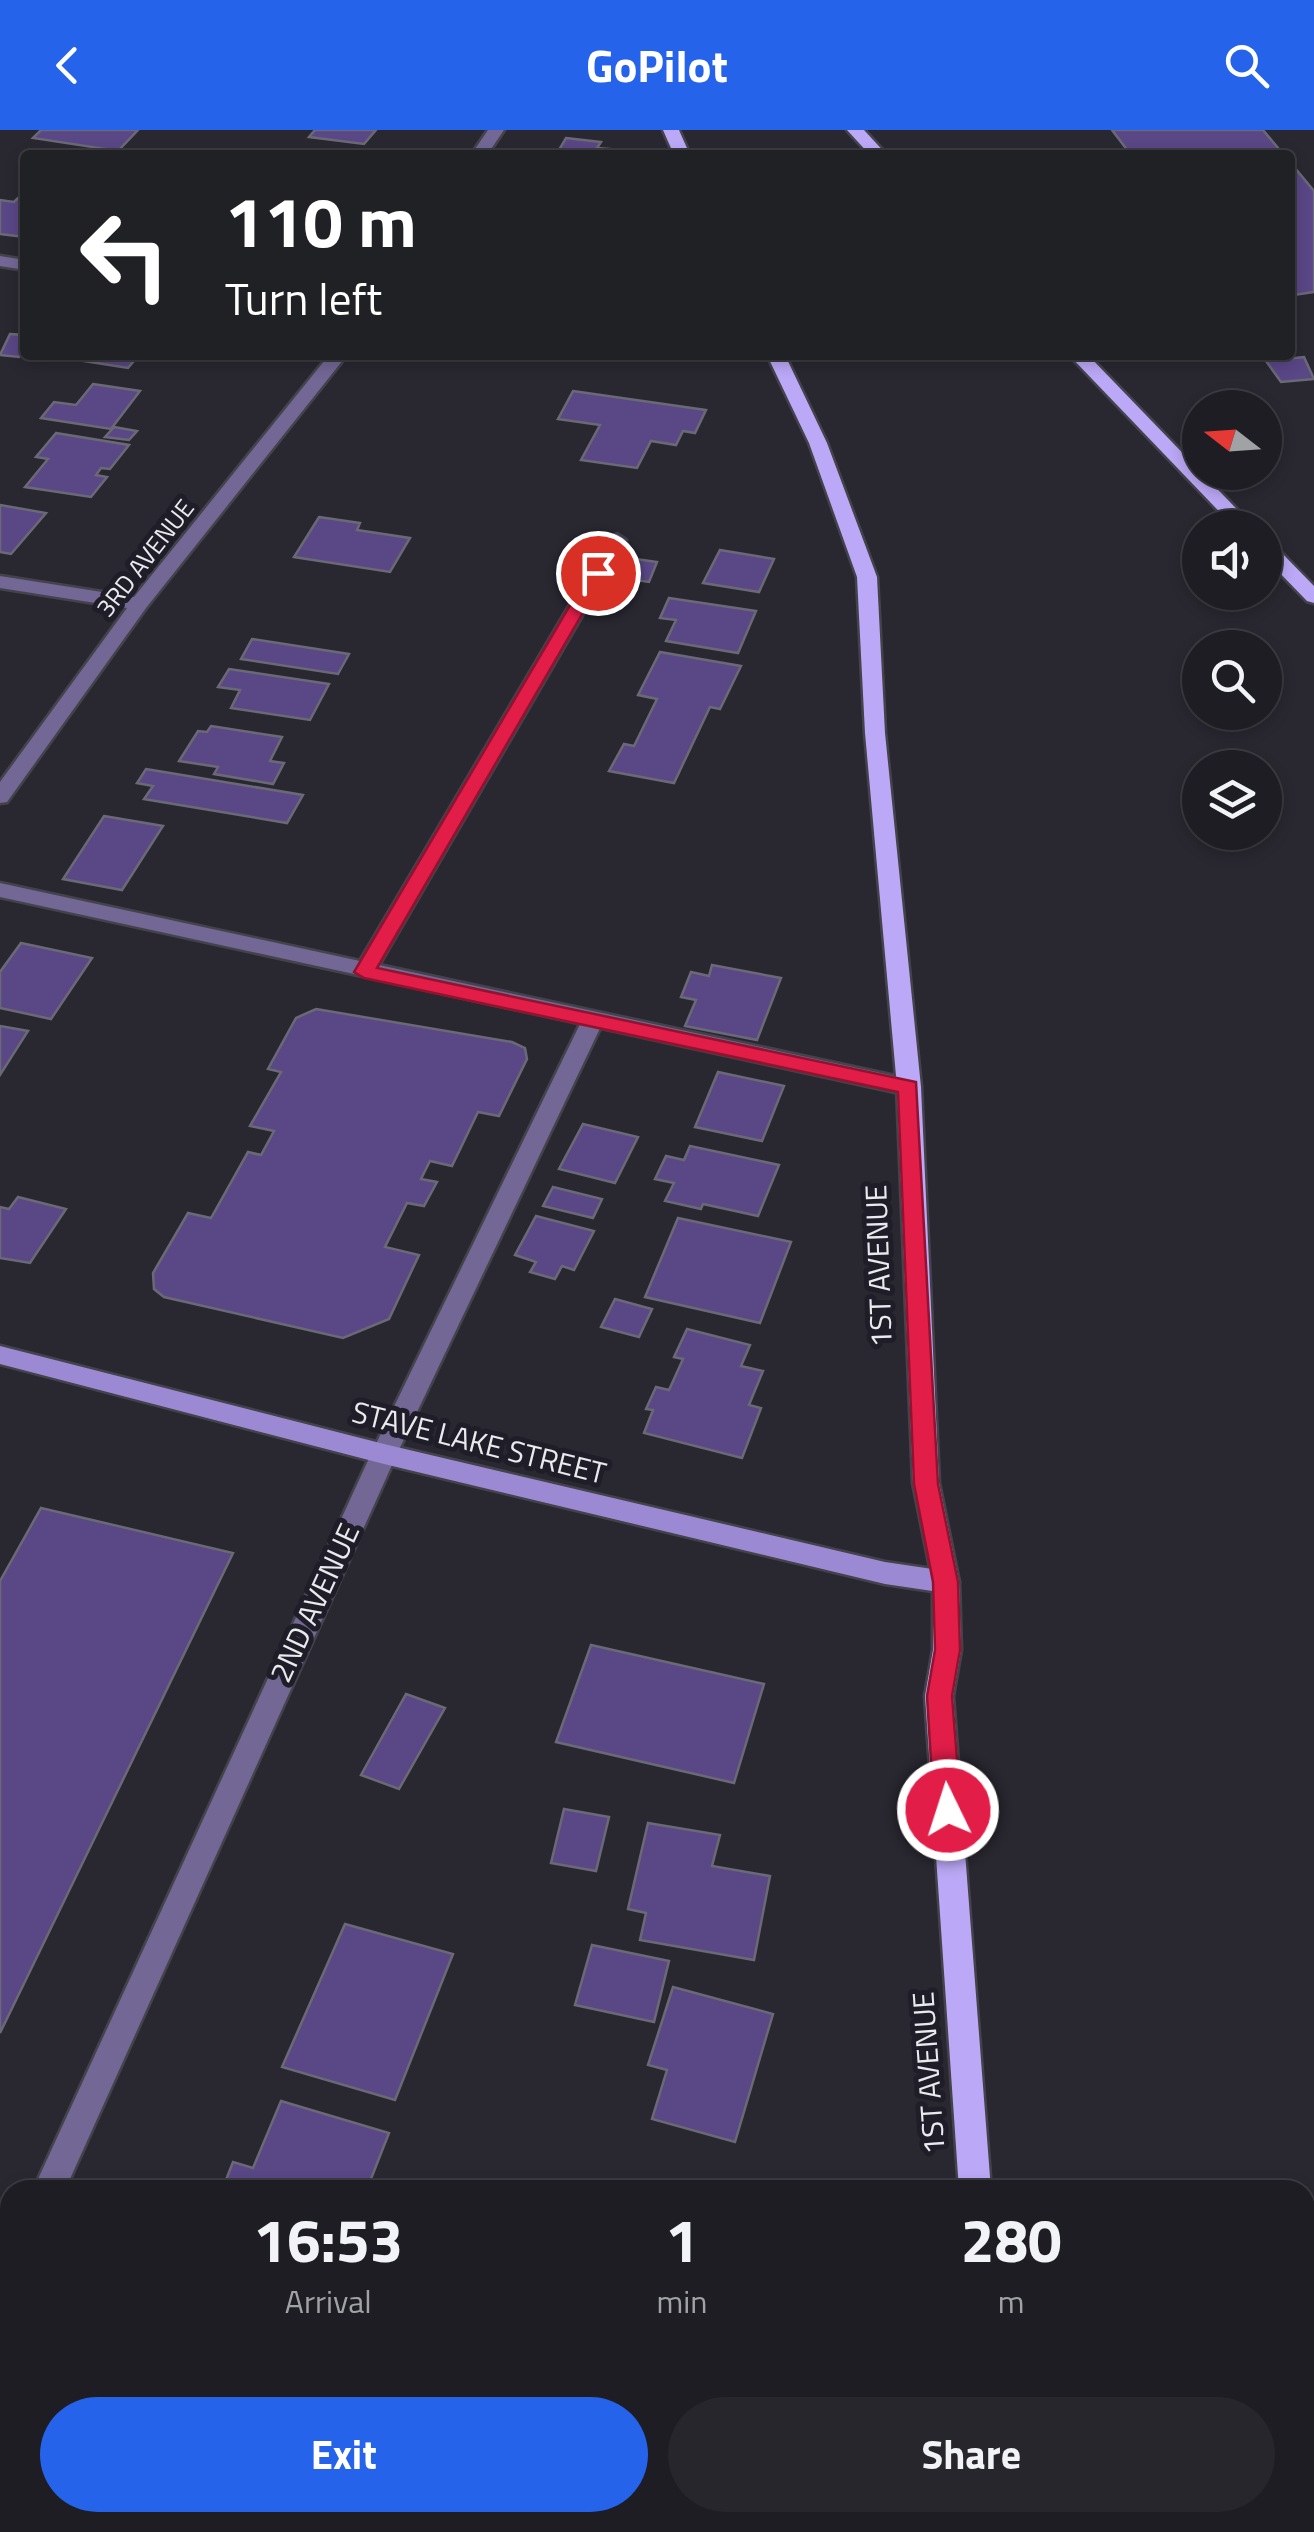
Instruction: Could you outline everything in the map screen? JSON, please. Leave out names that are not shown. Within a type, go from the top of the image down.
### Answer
[{"type":"main road","points":[[855,130],[874,150]]},
{"type":"main road","name":"1ST AVENUE","points":[[778,360],[818,443],[866,577],[875,733],[909,1087],[926,1484],[946,1582],[948,1650],[940,1696],[974,2180]]},
{"type":"main road","points":[[1083,360],[1229,510]]},
{"type":"main road","points":[[1282,564],[1314,597]]},
{"type":"main road","name":"STAVE LAKE STREET","points":[[0,1354],[384,1454],[885,1574],[946,1582]]},
{"type":"street","points":[[662,130],[677,150]]},
{"type":"street","name":"3RD AVENUE","points":[[0,797],[139,604],[334,360]]},
{"type":"street","points":[[364,972],[617,540]]},
{"type":"street","points":[[0,582],[139,604]]},
{"type":"street","points":[[0,890],[592,1022],[909,1087]]},
{"type":"street","name":"2ND AVENUE","points":[[53,2180],[384,1454],[592,1022]]},
{"type":"building","points":[[41,130],[138,130],[119,150],[33,138]]},
{"type":"building","points":[[315,130],[376,130],[364,144],[309,137]]},
{"type":"building","points":[[1112,130],[1263,130],[1280,150],[1127,150]]},
{"type":"building","points":[[566,138],[601,142],[597,148],[610,149],[609,150],[559,150]]},
{"type":"building","points":[[1295,168],[1314,191],[1314,292],[1295,295]]},
{"type":"building","points":[[20,197],[20,236],[0,234],[0,200],[14,202]]},
{"type":"building","points":[[10,334],[20,335],[19,357],[0,355]]},
{"type":"building","points":[[1304,357],[1314,379],[1281,382],[1266,361],[1295,360]]},
{"type":"building","points":[[77,360],[135,360],[128,368]]},
{"type":"building","points":[[93,384],[140,391],[111,429],[41,418],[54,402],[76,405]]},
{"type":"building","points":[[573,391],[706,410],[695,433],[683,431],[676,445],[651,441],[637,468],[581,460],[600,425],[558,419]]},
{"type":"building","points":[[114,427],[137,431],[129,440],[105,437]]},
{"type":"building","points":[[56,433],[129,445],[110,469],[101,468],[96,475],[107,477],[91,497],[25,487],[48,459],[36,457]]},
{"type":"building","points":[[0,505],[46,513],[11,554],[0,552]]},
{"type":"building","points":[[319,517],[360,523],[357,530],[410,538],[390,572],[294,557]]},
{"type":"building","points":[[720,550],[774,559],[759,592],[703,583]]},
{"type":"building","points":[[615,556],[657,562],[649,582],[606,576]]},
{"type":"building","points":[[669,598],[756,611],[738,653],[666,641],[676,620],[660,618]]},
{"type":"building","points":[[252,639],[349,654],[338,674],[241,659]]},
{"type":"building","points":[[660,652],[741,666],[720,709],[710,707],[674,783],[609,771],[624,744],[634,746],[657,699],[638,695]]},
{"type":"building","points":[[229,669],[329,684],[310,720],[231,708],[240,690],[218,687]]},
{"type":"building","points":[[211,726],[282,737],[270,761],[284,763],[273,784],[214,774],[218,767],[179,761],[198,731],[207,732]]},
{"type":"building","points":[[146,769],[303,795],[287,823],[144,799],[153,786],[137,783]]},
{"type":"building","points":[[104,816],[163,826],[122,890],[63,879]]},
{"type":"building","points":[[21,943],[92,958],[51,1019],[0,1008],[0,972]]},
{"type":"building","points":[[712,965],[781,978],[757,1040],[685,1026],[696,1000],[681,997],[691,972],[709,976]]},
{"type":"building","points":[[316,1009],[512,1042],[525,1048],[527,1059],[499,1116],[478,1112],[452,1166],[430,1161],[421,1179],[437,1182],[424,1206],[407,1203],[385,1247],[419,1255],[389,1319],[343,1338],[164,1297],[154,1289],[153,1273],[188,1213],[211,1218],[248,1152],[261,1155],[274,1131],[250,1126],[281,1072],[268,1069],[296,1018]]},
{"type":"building","points":[[0,1026],[28,1031],[0,1075]]},
{"type":"building","points":[[718,1072],[784,1086],[762,1141],[695,1127]]},
{"type":"building","points":[[583,1124],[638,1137],[615,1183],[559,1169]]},
{"type":"building","points":[[690,1146],[779,1165],[758,1216],[703,1204],[701,1209],[665,1201],[674,1183],[655,1179],[666,1156],[684,1160]]},
{"type":"building","points":[[553,1187],[602,1199],[593,1218],[543,1206]]},
{"type":"building","points":[[18,1197],[66,1209],[30,1263],[0,1258],[0,1207],[9,1209]]},
{"type":"building","points":[[536,1216],[594,1231],[574,1270],[562,1266],[555,1279],[530,1272],[536,1262],[515,1255]]},
{"type":"building","points":[[678,1218],[791,1242],[760,1323],[645,1297]]},
{"type":"building","points":[[615,1299],[652,1309],[639,1337],[601,1327]]},
{"type":"building","points":[[687,1329],[750,1345],[741,1366],[763,1371],[749,1405],[761,1408],[742,1458],[644,1433],[653,1410],[646,1409],[656,1387],[669,1390],[683,1359],[674,1357]]},
{"type":"building","points":[[41,1508],[233,1553],[0,2033],[0,1581]]},
{"type":"building","points":[[591,1645],[764,1684],[734,1783],[556,1742]]},
{"type":"building","points":[[406,1694],[445,1708],[399,1789],[361,1775]]},
{"type":"building","points":[[564,1809],[609,1817],[596,1871],[551,1863]]},
{"type":"building","points":[[648,1823],[720,1835],[712,1866],[770,1876],[754,1960],[640,1940],[646,1913],[628,1909]]},
{"type":"building","points":[[345,1924],[453,1954],[395,2100],[282,2067]]},
{"type":"building","points":[[592,1945],[669,1961],[654,2022],[575,2005]]},
{"type":"building","points":[[673,1987],[773,2014],[735,2142],[652,2119],[667,2070],[648,2065]]},
{"type":"building","points":[[281,2101],[389,2133],[371,2180],[226,2180],[233,2162],[253,2168]]},
{"type":"route","points":[[598,573],[364,972],[909,1087],[926,1484],[946,1582],[948,1650],[940,1696],[948,1810]]}]
